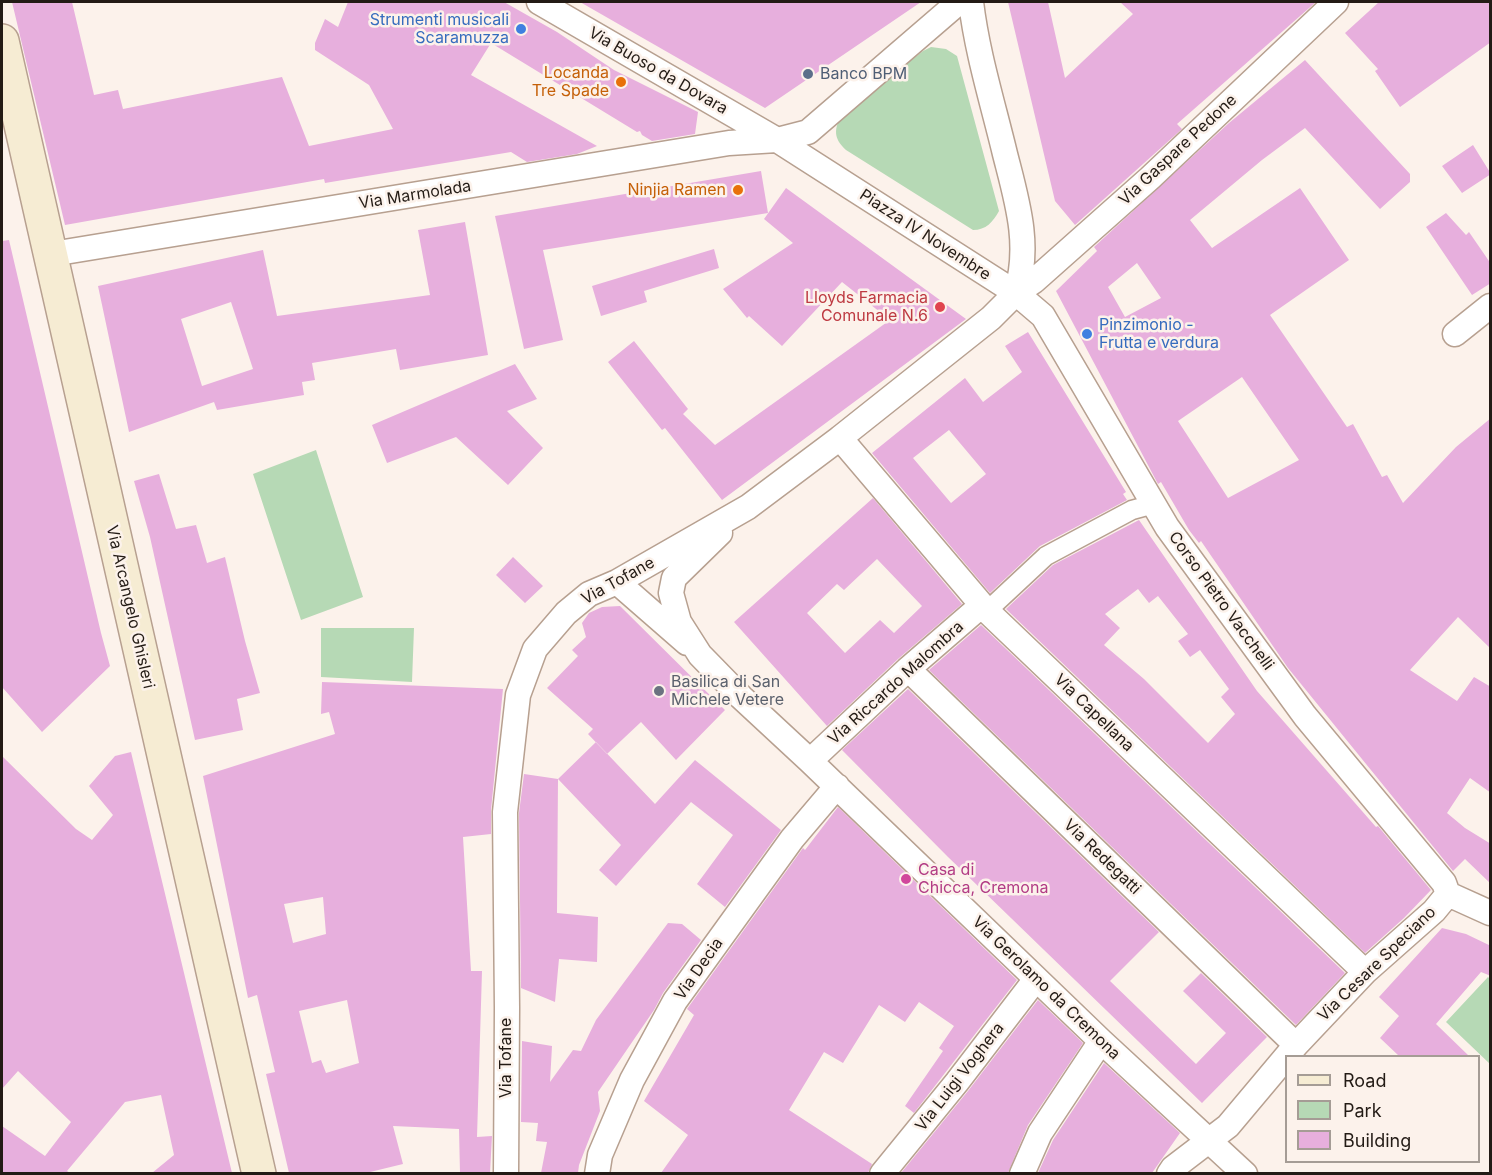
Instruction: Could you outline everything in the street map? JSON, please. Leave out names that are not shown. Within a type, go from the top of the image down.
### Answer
[{"type":"main road","name":"Via Arcangelo Ghisleri","points":[[2,41],[260,1173]]},
{"type":"street","name":"Via Buoso da Dovara","points":[[539,2],[777,140]]},
{"type":"street","points":[[777,140],[808,132],[959,2]]},
{"type":"street","points":[[971,2],[981,56],[1022,222],[1022,272],[1016,293]]},
{"type":"street","name":"Via Gaspare Pedone","points":[[1016,293],[1034,282],[1150,178],[1336,2]]},
{"type":"street","name":"Via Marmolada","points":[[52,254],[729,143],[777,140]]},
{"type":"street","name":"Piazza IV Novembre","points":[[777,140],[1016,293]]},
{"type":"street","name":"Via Tofane","points":[[506,1173],[505,812],[518,695],[535,650],[566,613],[589,594],[617,582],[748,507],[840,438],[991,318],[1016,293]]},
{"type":"street","name":"Corso Pietro Vacchelli","points":[[1016,293],[1043,316],[1167,527],[1305,716],[1444,883],[1448,894]]},
{"type":"street","points":[[1455,334],[1491,306]]},
{"type":"street","name":"Via Capellana","points":[[840,438],[984,608],[1365,972]]},
{"type":"street","name":"Via Riccardo Malombra","points":[[810,761],[908,669],[1046,556],[1132,510],[1154,504]]},
{"type":"street","name":"Via Gerolamo da Cremona","points":[[748,507],[674,578],[671,593],[679,622],[700,655],[741,697],[837,786],[1101,1041],[1245,1173]]},
{"type":"street","points":[[617,582],[700,655]]},
{"type":"street","name":"Via Redegatti","points":[[908,669],[1296,1045]]},
{"type":"street","name":"Via Decia","points":[[597,1173],[600,1155],[632,1080],[675,1002],[792,839],[837,786]]},
{"type":"street","points":[[1448,894],[1491,913]]},
{"type":"street","name":"Via Cesare Speciano","points":[[1288,1055],[1365,972],[1434,911],[1448,894]]},
{"type":"street","name":"Via Luigi Voghera","points":[[882,1173],[957,1082],[1036,979]]},
{"type":"street","points":[[1022,1173],[1040,1133],[1101,1041]]},
{"type":"street","name":"Via Cesare Speciano","points":[[1169,1173],[1228,1125],[1285,1058]]},
{"type":"green space","points":[[931,47],[946,49],[957,56],[999,211],[992,222],[982,229],[973,230],[846,150],[837,137],[837,124],[842,114]]},
{"type":"green space","points":[[316,450],[363,597],[301,620],[253,474]]},
{"type":"green space","points":[[321,628],[414,628],[412,682],[321,677]]},
{"type":"green space","points":[[1488,977],[1490,979],[1490,1064],[1446,1022]]},
{"type":"building","points":[[12,2],[72,2],[94,95],[118,90],[123,109],[282,77],[309,146],[393,129],[369,85],[315,50],[315,43],[325,19],[338,27],[348,2],[504,2],[557,32],[614,70],[698,112],[695,134],[652,141],[640,131],[637,132],[491,43],[471,75],[597,146],[577,154],[527,162],[511,152],[325,183],[324,179],[65,225]]},
{"type":"building","points":[[580,2],[921,2],[765,108]]},
{"type":"building","points":[[1008,2],[1048,2],[1065,78],[1133,14],[1120,2],[1316,2],[1177,124],[1182,129],[1075,225],[1055,201]]},
{"type":"building","points":[[1379,2],[1491,2],[1491,42],[1400,107],[1375,71],[1378,69],[1345,33]]},
{"type":"building","points":[[1305,60],[1410,174],[1410,182],[1380,209],[1305,128],[1262,160],[1190,220],[1212,248],[1300,188],[1349,260],[1270,315],[1347,427],[1353,424],[1382,477],[1387,475],[1403,503],[1456,447],[1491,418],[1491,649],[1458,617],[1410,670],[1457,701],[1474,677],[1491,687],[1491,793],[1470,778],[1447,813],[1465,828],[1491,844],[1491,884],[1465,859],[1453,871],[1288,668],[1201,541],[1199,543],[1189,530],[1161,482],[1158,484],[1056,291],[1097,251],[1094,247],[1229,123]],"holes":[[[1137,263],[1161,298],[1125,317],[1108,287]],[[1242,377],[1299,460],[1228,498],[1178,421]]]},
{"type":"building","points":[[1473,145],[1491,174],[1462,193],[1442,166]]},
{"type":"building","points":[[761,171],[768,213],[543,250],[563,340],[524,349],[495,216]]},
{"type":"building","points":[[786,188],[966,319],[722,500],[665,428],[662,430],[608,362],[634,341],[688,409],[683,414],[715,445],[890,320],[842,282],[782,346],[749,316],[747,318],[723,289],[793,243],[764,219]]},
{"type":"building","points":[[1446,213],[1466,235],[1469,232],[1491,264],[1491,283],[1472,295],[1426,227]]},
{"type":"building","points":[[465,222],[488,355],[400,370],[396,349],[312,363],[315,380],[302,382],[304,395],[217,410],[214,402],[129,432],[98,286],[263,250],[277,316],[430,295],[418,230]],"holes":[[[231,302],[253,369],[202,386],[181,319]]]},
{"type":"building","points":[[9,240],[110,666],[42,732],[2,687],[2,241]]},
{"type":"building","points":[[714,249],[719,268],[644,291],[647,302],[601,316],[592,286]]},
{"type":"building","points":[[1028,332],[1126,492],[1123,494],[1127,500],[1040,546],[990,593],[872,453],[965,378],[983,402],[1022,372],[1005,346]],"holes":[[[949,430],[986,474],[951,503],[913,458]]]},
{"type":"building","points":[[515,364],[537,399],[507,411],[543,448],[508,485],[456,437],[387,463],[372,425]]},
{"type":"building","points":[[159,474],[176,529],[196,525],[207,563],[225,557],[260,693],[237,699],[243,730],[195,740],[150,537],[134,481]]},
{"type":"building","points":[[873,498],[962,604],[898,659],[827,726],[734,622]],"holes":[[[877,559],[922,606],[894,633],[880,620],[845,653],[807,613],[837,584],[844,590]]]},
{"type":"building","points":[[1139,520],[1257,691],[1376,827],[1378,826],[1431,890],[1365,953],[1006,609],[1053,565]],"holes":[[[1138,589],[1149,603],[1158,596],[1188,634],[1178,641],[1190,657],[1200,650],[1229,689],[1221,697],[1235,714],[1208,743],[1144,679],[1104,645],[1120,628],[1105,614]]]},
{"type":"building","points":[[513,557],[543,586],[525,603],[496,575]]},
{"type":"building","name":"Basilica di San Michele Vetere","points":[[620,606],[725,710],[676,760],[641,722],[607,754],[588,734],[593,729],[547,688],[578,656],[572,650],[586,637],[582,623],[589,613],[602,607]]},
{"type":"building","points":[[981,625],[1345,973],[1296,1025],[929,670]]},
{"type":"building","points":[[322,682],[503,689],[491,810],[491,834],[463,837],[471,971],[482,971],[477,1137],[492,1136],[490,1173],[460,1173],[459,1129],[393,1126],[403,1164],[366,1173],[289,1173],[266,1074],[275,1072],[257,995],[248,998],[203,776],[335,734],[329,712],[321,714]],"holes":[[[323,897],[326,934],[293,943],[284,904]],[[347,1000],[359,1063],[326,1073],[321,1060],[312,1063],[299,1011]]]},
{"type":"building","points":[[908,689],[1159,932],[1110,981],[1196,1064],[1226,1033],[1183,991],[1201,973],[1267,1037],[1202,1103],[948,857],[842,750]]},
{"type":"building","points":[[596,742],[655,804],[695,760],[781,830],[725,907],[697,884],[733,835],[691,802],[616,886],[599,870],[621,845],[558,779]]},
{"type":"building","points":[[131,752],[232,1173],[152,1173],[174,1155],[161,1095],[125,1102],[67,1171],[70,1173],[2,1173],[2,1126],[45,1156],[71,1122],[18,1071],[2,1089],[2,756],[76,829],[92,840],[113,815],[89,786],[115,756]]},
{"type":"building","points":[[524,774],[558,779],[557,913],[598,917],[597,962],[559,959],[555,1002],[521,988],[519,813]]},
{"type":"building","points":[[838,807],[1017,980],[914,1113],[905,1106],[943,1051],[939,1048],[954,1026],[919,1002],[905,1022],[879,1005],[843,1063],[824,1052],[789,1110],[872,1164],[868,1173],[661,1173],[688,1135],[644,1101],[694,1015],[687,1009],[803,848],[805,850]]},
{"type":"building","points":[[668,923],[682,924],[701,940],[598,1092],[600,1111],[578,1173],[541,1173],[547,1142],[536,1141],[538,1123],[521,1122],[522,1041],[552,1046],[550,1082],[573,1050],[581,1051],[596,1020]]},
{"type":"building","points":[[1442,928],[1466,934],[1491,946],[1491,976],[1481,972],[1436,1024],[1468,1055],[1398,1055],[1380,1038],[1399,1016],[1379,997]]},
{"type":"building","points":[[1038,1000],[1083,1043],[1028,1125],[1008,1173],[901,1173],[968,1091]]},
{"type":"building","points":[[1104,1063],[1180,1133],[1152,1173],[1038,1173],[1053,1140]]},
{"type":"place","name":"Strumenti musicali Scaramuzza","points":[[521,29]]},
{"type":"place","name":"Banco BPM","points":[[808,74]]},
{"type":"place","name":"Locanda Tre Spade","points":[[621,82]]},
{"type":"place","name":"Ninjia Ramen","points":[[738,190]]},
{"type":"place","name":"Lloyds Farmacia Comunale N.6","points":[[940,307]]},
{"type":"place","name":"Pinzimonio - Frutta e verdura","points":[[1087,334]]},
{"type":"place","name":"Basilica di San Michele Vetere","points":[[659,691]]},
{"type":"place","name":"Casa di Chicca, Cremona","points":[[906,879]]}]
